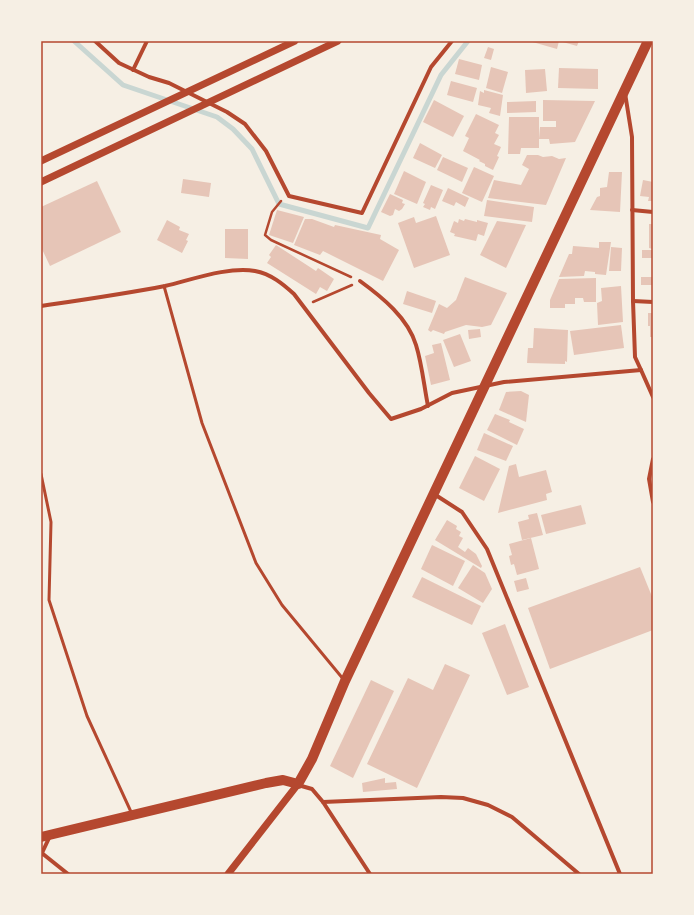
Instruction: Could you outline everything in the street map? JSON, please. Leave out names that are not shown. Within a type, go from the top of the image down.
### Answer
[{"type":"main road","points":[[41,837],[132,814],[272,782],[283,780],[298,784],[312,759],[345,682],[648,41]]},
{"type":"street","points":[[95,41],[119,63],[133,70],[170,83],[227,112],[245,124],[266,151],[289,196],[362,213],[431,67],[452,41]]},
{"type":"street","points":[[133,70],[147,41]]},
{"type":"street","points":[[41,161],[296,41]]},
{"type":"street","points":[[41,182],[338,41]]},
{"type":"street","points":[[625,90],[632,137],[632,301],[635,357],[653,397]]},
{"type":"street","points":[[632,210],[653,212]]},
{"type":"street","points":[[41,306],[100,298],[164,286],[220,273],[255,271],[270,276],[285,285],[391,419],[406,416],[452,393],[504,382],[641,370]]},
{"type":"street","points":[[360,281],[378,295],[404,322],[412,335],[417,345],[428,406]]},
{"type":"street","points":[[632,301],[653,302]]},
{"type":"street","points":[[653,459],[649,479],[653,502]]},
{"type":"street","points":[[434,494],[462,512],[487,549],[620,874]]},
{"type":"street","points":[[228,874],[298,784],[312,790],[323,802],[370,874]]},
{"type":"street","points":[[323,802],[441,797],[469,800],[488,805],[512,817],[579,874]]},
{"type":"street","points":[[51,835],[42,855],[68,874]]},
{"type":"lane","points":[[164,286],[202,423],[256,563],[282,605],[345,682]]},
{"type":"lane","points":[[41,474],[51,522],[49,600],[87,716],[132,814]]},
{"type":"path","points":[[282,200],[273,209],[265,235],[271,240],[360,281]]},
{"type":"path","points":[[303,306],[360,281]]},
{"type":"building","points":[[529,41],[559,41],[557,49]]},
{"type":"building","points":[[559,41],[579,41],[577,46]]},
{"type":"building","points":[[488,47],[494,49],[491,60],[484,58]]},
{"type":"building","points":[[459,59],[482,65],[479,80],[455,74]]},
{"type":"building","points":[[491,67],[508,72],[502,93],[486,88]]},
{"type":"building","points":[[559,68],[598,69],[598,89],[558,88]]},
{"type":"building","points":[[545,69],[547,91],[526,93],[525,70]]},
{"type":"building","points":[[451,81],[477,88],[473,102],[447,95]]},
{"type":"building","points":[[484,90],[503,95],[500,116],[489,113],[491,108],[478,105],[480,91],[484,93]]},
{"type":"building","points":[[434,100],[464,116],[453,137],[423,122]]},
{"type":"building","points":[[543,100],[595,101],[575,142],[550,144],[549,139],[539,139],[540,127],[556,127],[556,121],[543,121]]},
{"type":"building","points":[[536,101],[536,112],[507,113],[507,102]]},
{"type":"building","points":[[476,114],[499,125],[495,133],[499,135],[494,144],[501,147],[497,156],[499,157],[493,170],[485,166],[485,164],[479,161],[480,160],[463,151],[469,138],[465,136]]},
{"type":"building","points":[[509,117],[539,117],[539,148],[521,148],[520,154],[508,154]]},
{"type":"building","points":[[420,143],[442,155],[435,168],[413,158]]},
{"type":"building","points":[[527,155],[538,155],[543,157],[552,156],[559,159],[566,158],[546,205],[488,198],[494,180],[521,185],[529,169],[522,165]]},
{"type":"building","points":[[443,157],[468,168],[462,182],[437,170]]},
{"type":"building","points":[[474,167],[494,176],[482,202],[462,193]]},
{"type":"building","points":[[404,171],[426,182],[417,204],[394,194]]},
{"type":"building","points":[[609,172],[622,172],[620,212],[590,210],[597,197],[600,196],[600,188],[607,187]]},
{"type":"building","points":[[183,179],[211,183],[209,197],[181,193]]},
{"type":"building","points":[[643,180],[653,182],[653,201],[648,201],[649,197],[640,196]]},
{"type":"building","points":[[97,181],[121,232],[50,266],[41,247],[41,207]]},
{"type":"building","points":[[431,185],[443,190],[435,209],[431,207],[430,210],[423,207],[425,204],[423,203]]},
{"type":"building","points":[[448,188],[469,198],[465,207],[456,202],[454,206],[442,201]]},
{"type":"building","points":[[390,194],[403,200],[402,203],[405,204],[399,211],[395,209],[393,215],[390,216],[381,212]]},
{"type":"building","points":[[487,200],[534,207],[532,222],[484,216]]},
{"type":"building","points":[[277,210],[304,217],[293,243],[269,235]]},
{"type":"building","points":[[436,216],[450,255],[414,268],[398,223],[414,217],[416,223]]},
{"type":"building","points":[[305,219],[312,219],[334,227],[335,225],[381,235],[380,239],[399,250],[383,281],[323,251],[320,255],[294,245]]},
{"type":"building","points":[[459,219],[477,222],[477,220],[488,223],[484,236],[478,234],[476,241],[454,236],[455,234],[450,232],[454,221],[458,223]]},
{"type":"building","points":[[167,220],[180,227],[179,230],[189,234],[186,240],[188,241],[182,253],[157,240]]},
{"type":"building","points":[[497,221],[526,225],[506,268],[480,255]]},
{"type":"building","points":[[649,224],[653,224],[653,249],[649,248]]},
{"type":"building","points":[[225,229],[248,229],[248,259],[225,258]]},
{"type":"building","points":[[599,242],[611,242],[606,275],[585,271],[584,276],[559,277],[569,254],[572,254],[573,246],[599,248]]},
{"type":"building","points":[[276,245],[316,271],[318,268],[334,279],[327,291],[320,287],[316,294],[267,263],[271,257],[269,255]]},
{"type":"building","points":[[611,247],[622,248],[621,271],[609,271]]},
{"type":"building","points":[[642,250],[653,250],[653,258],[642,258]]},
{"type":"building","points":[[465,277],[507,293],[491,325],[482,327],[466,325],[445,332],[444,334],[433,330],[431,332],[428,330],[439,304],[447,308],[456,300]]},
{"type":"building","points":[[641,277],[653,277],[653,285],[641,285]]},
{"type":"building","points":[[596,278],[596,302],[584,302],[583,298],[575,298],[575,304],[565,304],[565,308],[550,308],[550,300],[559,279]]},
{"type":"building","points":[[621,286],[623,322],[598,325],[597,303],[602,301],[601,288]]},
{"type":"building","points":[[407,291],[436,301],[432,313],[403,304]]},
{"type":"building","points":[[648,313],[653,313],[653,337],[650,337]]},
{"type":"building","points":[[621,325],[624,348],[574,355],[570,331]]},
{"type":"building","points":[[534,328],[568,330],[567,362],[565,361],[565,364],[527,363],[528,348],[533,348]]},
{"type":"building","points":[[480,329],[481,337],[469,339],[468,330]]},
{"type":"building","points":[[460,334],[471,361],[454,367],[443,340]]},
{"type":"building","points":[[441,343],[450,380],[431,385],[425,356],[434,353],[432,345]]},
{"type":"building","points":[[521,391],[529,395],[526,422],[499,410],[506,392]]},
{"type":"building","points":[[495,414],[510,420],[509,422],[524,429],[517,445],[487,430]]},
{"type":"building","points":[[484,433],[513,446],[506,461],[477,450]]},
{"type":"building","points":[[475,456],[500,469],[484,501],[459,488]]},
{"type":"building","points":[[516,464],[519,477],[546,470],[552,492],[546,494],[547,500],[498,513],[509,466]]},
{"type":"building","points":[[581,505],[586,524],[546,534],[541,515]]},
{"type":"building","points":[[537,513],[543,535],[522,540],[518,522],[529,519],[528,515]]},
{"type":"building","points":[[447,520],[457,526],[456,529],[461,532],[459,536],[463,538],[458,547],[465,552],[468,548],[476,554],[482,566],[481,568],[435,540]]},
{"type":"building","points":[[531,538],[539,569],[517,575],[514,564],[511,565],[509,556],[512,555],[509,544]]},
{"type":"building","points":[[432,545],[465,561],[453,586],[421,569]]},
{"type":"building","points":[[473,565],[485,573],[492,589],[483,603],[458,588]]},
{"type":"building","points":[[640,567],[653,599],[653,630],[550,669],[528,608]]},
{"type":"building","points":[[422,577],[481,606],[472,625],[412,597]]},
{"type":"building","points":[[526,578],[529,589],[517,592],[514,581]]},
{"type":"building","points":[[505,624],[529,687],[507,695],[482,633]]},
{"type":"building","points":[[445,664],[470,675],[417,788],[367,764],[408,678],[433,690]]},
{"type":"building","points":[[371,680],[394,691],[353,778],[330,766]]},
{"type":"building","points":[[385,778],[385,783],[396,782],[397,789],[363,792],[362,783]]},
{"type":"waterway","points":[[74,41],[123,85],[217,117],[233,129],[252,149],[279,204],[368,228],[441,75],[468,41]]}]
